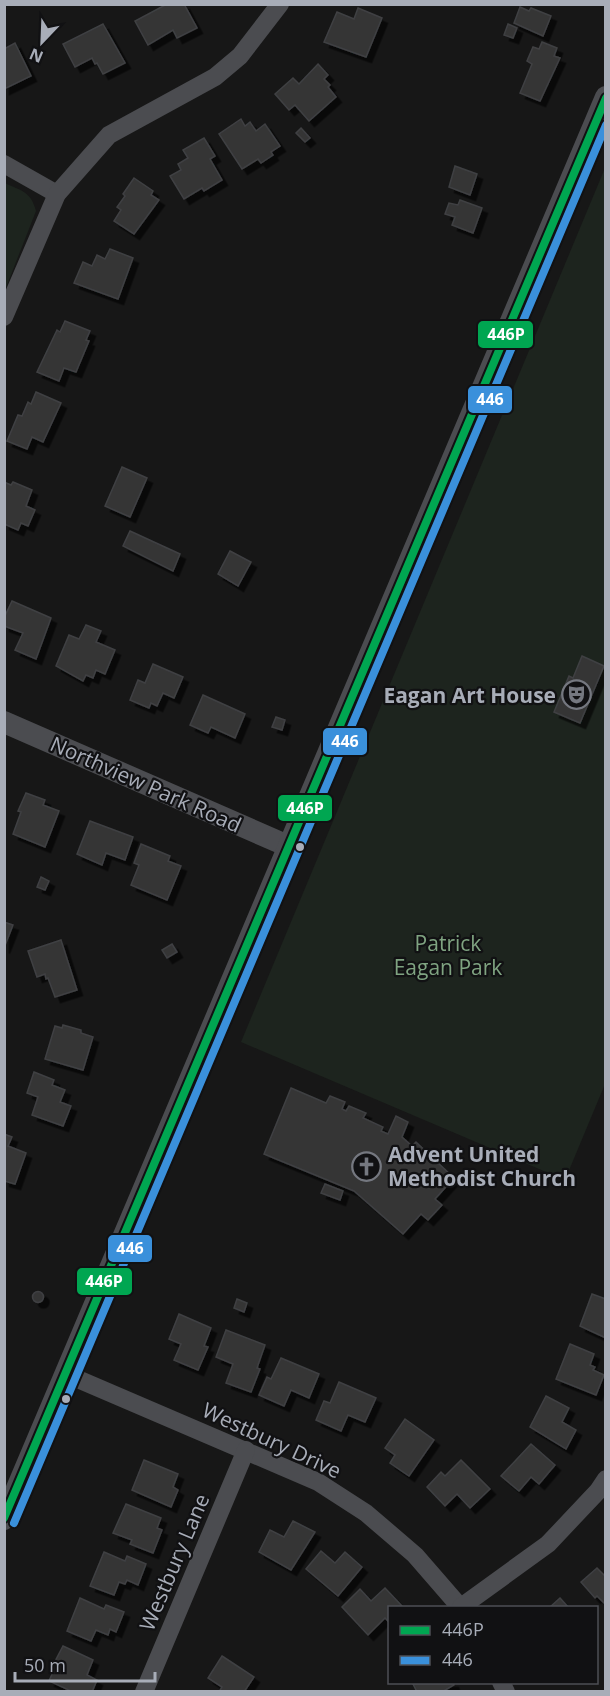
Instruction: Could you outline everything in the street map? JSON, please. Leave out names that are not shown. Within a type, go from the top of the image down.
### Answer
[{"type":"street","points":[[4,317],[57,194],[109,135],[215,77],[240,56],[280,4]]},
{"type":"street","points":[[4,1520],[606,97]]},
{"type":"street","points":[[4,164],[57,194]]},
{"type":"street","name":"Northview Park Road","points":[[4,722],[288,846]]},
{"type":"street","name":"Westbury Drive","points":[[66,1374],[318,1482],[366,1513],[415,1555],[460,1606]]},
{"type":"street","name":"Westbury Lane","points":[[144,1692],[246,1450]]},
{"type":"street","points":[[462,1606],[548,1544],[598,1491],[606,1479]]},
{"type":"green space","name":"Patrick Eagan Park","points":[[605,168],[605,1084],[565,1180],[241,1042]]},
{"type":"green space","points":[[5,183],[28,195],[36,211],[5,290]]},
{"type":"building","points":[[167,4],[184,4],[197,28],[177,38],[173,30],[148,45],[135,21]]},
{"type":"building","points":[[520,7],[529,11],[531,8],[551,16],[543,36],[514,23]]},
{"type":"building","points":[[358,8],[382,18],[366,57],[324,42],[337,12],[354,19]]},
{"type":"building","points":[[103,24],[125,63],[103,74],[92,58],[75,67],[63,44]]},
{"type":"building","points":[[508,24],[517,28],[513,38],[504,35]]},
{"type":"building","points":[[542,42],[557,48],[554,56],[560,58],[540,101],[520,93],[532,64],[527,61],[533,47],[539,49]]},
{"type":"building","points":[[15,43],[31,76],[4,89],[4,49]]},
{"type":"building","points":[[318,64],[328,75],[324,79],[336,97],[309,121],[295,105],[289,110],[275,94],[293,78],[299,84]]},
{"type":"building","points":[[241,119],[245,126],[250,122],[256,131],[265,124],[280,146],[271,152],[273,155],[261,163],[258,159],[242,169],[219,134]]},
{"type":"building","points":[[301,128],[310,138],[305,142],[296,133]]},
{"type":"building","points":[[204,138],[215,156],[210,159],[222,180],[184,199],[170,176],[181,170],[178,164],[188,158],[183,150]]},
{"type":"building","points":[[455,166],[477,174],[470,195],[449,187]]},
{"type":"building","points":[[134,178],[153,191],[151,195],[159,200],[134,234],[114,221],[121,210],[117,207],[125,196],[123,194]]},
{"type":"building","points":[[460,200],[482,208],[473,233],[452,225],[455,217],[445,214],[449,203],[458,205]]},
{"type":"building","points":[[110,249],[133,258],[118,299],[74,283],[83,262],[92,266],[97,255],[105,259]]},
{"type":"building","points":[[65,321],[90,331],[86,340],[89,341],[76,372],[64,368],[59,381],[37,372],[57,330],[60,332]]},
{"type":"building","points":[[36,392],[61,403],[43,442],[32,437],[27,449],[7,441],[18,415],[22,416],[28,402],[31,404]]},
{"type":"building","points":[[122,467],[147,478],[130,517],[105,506]]},
{"type":"building","points":[[4,482],[11,485],[13,482],[32,490],[26,506],[35,510],[28,526],[21,523],[18,530],[4,524]]},
{"type":"building","points":[[130,531],[180,554],[173,571],[123,546]]},
{"type":"building","points":[[230,551],[251,562],[238,586],[218,574]]},
{"type":"building","points":[[12,601],[51,618],[36,659],[15,650],[23,633],[4,626],[4,618]]},
{"type":"building","points":[[86,625],[101,631],[96,642],[115,650],[105,674],[96,670],[93,678],[86,675],[83,681],[56,666],[69,635],[79,639]]},
{"type":"building","name":"Eagan Art House","points":[[582,656],[604,666],[580,723],[554,712],[569,676],[573,678]]},
{"type":"building","points":[[153,664],[183,677],[174,698],[163,693],[157,706],[151,703],[149,708],[130,700],[138,680],[145,683]]},
{"type":"building","points":[[203,695],[245,714],[235,738],[211,727],[208,733],[190,725]]},
{"type":"building","points":[[276,717],[285,720],[282,730],[272,727]]},
{"type":"building","points":[[26,793],[45,800],[43,805],[59,811],[45,847],[13,834],[21,812],[18,811]]},
{"type":"building","points":[[90,821],[133,837],[125,860],[106,853],[102,865],[77,854]]},
{"type":"building","points":[[141,844],[170,856],[168,861],[181,866],[167,900],[131,885],[139,865],[134,863]]},
{"type":"building","points":[[41,877],[49,881],[45,890],[37,887]]},
{"type":"building","points":[[4,922],[13,925],[4,948]]},
{"type":"building","points":[[61,940],[77,990],[55,997],[45,974],[37,977],[28,951]]},
{"type":"building","points":[[172,944],[177,952],[167,958],[162,950]]},
{"type":"building","points":[[63,1025],[81,1030],[81,1033],[93,1037],[83,1070],[45,1059],[55,1026],[62,1028]]},
{"type":"building","points":[[34,1072],[54,1080],[52,1085],[65,1090],[60,1102],[71,1106],[63,1126],[32,1115],[38,1097],[27,1093]]},
{"type":"building","name":"Advent United Methodist Church","points":[[291,1088],[326,1103],[330,1096],[345,1102],[342,1109],[346,1111],[349,1106],[366,1113],[363,1118],[383,1127],[381,1131],[388,1134],[396,1116],[408,1122],[402,1137],[412,1146],[416,1142],[454,1178],[435,1199],[442,1205],[428,1220],[421,1214],[403,1234],[354,1191],[264,1154]]},
{"type":"building","points":[[4,1134],[12,1137],[8,1146],[26,1153],[15,1184],[4,1181]]},
{"type":"building","points":[[325,1184],[343,1191],[340,1200],[321,1193]]},
{"type":"building","points":[[38,1291],[44,1297],[38,1303],[32,1297]]},
{"type":"building","points":[[592,1294],[606,1299],[606,1338],[580,1326]]},
{"type":"building","points":[[237,1299],[247,1303],[244,1312],[234,1308]]},
{"type":"building","points":[[179,1314],[211,1328],[204,1346],[208,1347],[198,1370],[174,1360],[181,1344],[169,1339]]},
{"type":"building","points":[[226,1330],[265,1345],[257,1368],[260,1369],[251,1392],[226,1383],[233,1364],[216,1357]]},
{"type":"building","points":[[570,1344],[594,1354],[590,1365],[595,1367],[593,1370],[604,1375],[596,1395],[556,1379]]},
{"type":"building","points":[[281,1358],[319,1374],[309,1398],[291,1390],[284,1406],[259,1395],[267,1377],[271,1379]]},
{"type":"building","points":[[339,1382],[376,1398],[365,1422],[348,1415],[341,1431],[316,1420],[324,1401],[330,1403]]},
{"type":"building","points":[[546,1396],[569,1408],[562,1422],[576,1430],[566,1449],[530,1427]]},
{"type":"building","points":[[405,1419],[434,1440],[409,1476],[390,1463],[395,1455],[385,1448]]},
{"type":"building","points":[[531,1444],[555,1465],[539,1484],[531,1477],[519,1491],[501,1476]]},
{"type":"building","points":[[144,1460],[178,1474],[173,1487],[178,1490],[171,1507],[132,1490]]},
{"type":"building","points":[[461,1460],[490,1489],[470,1508],[457,1494],[445,1506],[427,1487],[441,1472],[445,1476]]},
{"type":"building","points":[[126,1504],[161,1518],[157,1528],[162,1530],[153,1553],[130,1544],[132,1540],[113,1533]]},
{"type":"building","points":[[293,1521],[315,1532],[291,1570],[259,1552],[270,1530],[284,1537]]},
{"type":"building","points":[[321,1551],[335,1563],[345,1552],[362,1567],[338,1596],[306,1569]]},
{"type":"building","points":[[104,1552],[125,1561],[127,1556],[146,1564],[138,1585],[127,1580],[125,1584],[119,1582],[114,1595],[90,1586]]},
{"type":"building","points":[[597,1568],[606,1577],[606,1605],[597,1596],[595,1598],[581,1582]]},
{"type":"building","points":[[385,1588],[402,1606],[388,1606],[388,1621],[385,1618],[368,1635],[342,1607],[360,1589],[371,1601]]},
{"type":"building","points":[[80,1598],[104,1609],[106,1605],[124,1612],[116,1632],[110,1629],[108,1635],[96,1630],[91,1641],[67,1631]]},
{"type":"building","points":[[560,1598],[567,1606],[551,1606]]},
{"type":"building","points":[[63,1646],[93,1660],[87,1675],[97,1680],[92,1692],[73,1692],[49,1681],[53,1672],[50,1671]]},
{"type":"building","points":[[222,1656],[254,1677],[244,1692],[219,1692],[222,1687],[208,1678]]},
{"type":"building","points":[[413,1684],[454,1685],[442,1692],[417,1692]]},
{"type":"transit line","name":"446P","points":[[4,1518],[606,98]]},
{"type":"transit line","name":"446","points":[[14,1523],[606,125]]},
{"type":"place","name":"Eagan Art House","points":[[577,695]]},
{"type":"place","name":"Advent United Methodist Church","points":[[367,1166]]}]
